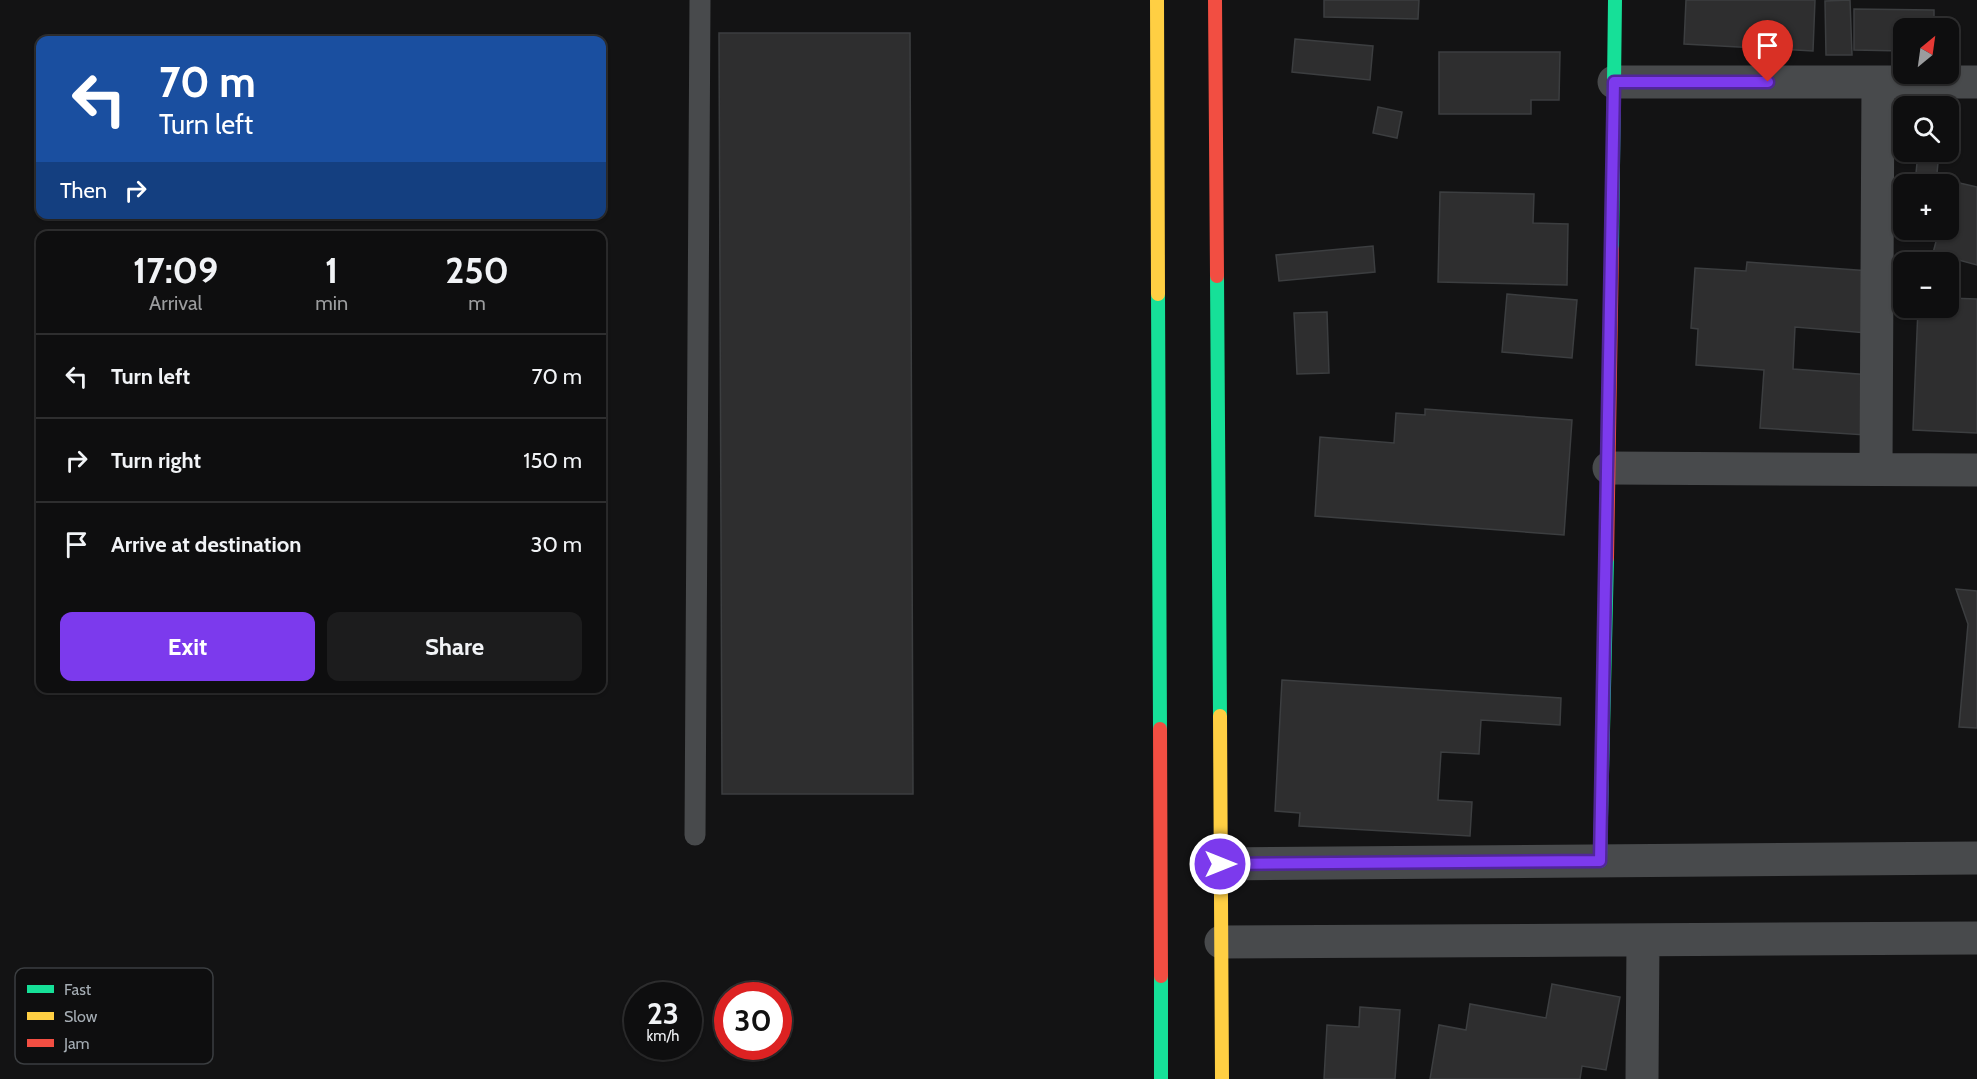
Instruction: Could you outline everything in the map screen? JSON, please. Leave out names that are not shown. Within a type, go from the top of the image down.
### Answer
[{"type":"street","points":[[1157,0],[1161,1079]]},
{"type":"street","points":[[1215,0],[1222,1079]]},
{"type":"street","points":[[1600,861],[1609,468],[1615,0]]},
{"type":"street","points":[[1614,82],[1977,82]]},
{"type":"street","points":[[1876,470],[1878,82]]},
{"type":"street","points":[[1609,468],[1977,470]]},
{"type":"street","points":[[1220,864],[1977,858]]},
{"type":"street","points":[[1221,942],[1977,938]]},
{"type":"street","points":[[1642,1079],[1643,940]]},
{"type":"lane","points":[[695,835],[700,0]]},
{"type":"building","points":[[1324,0],[1419,0],[1418,19],[1324,17]]},
{"type":"building","points":[[1686,0],[1815,0],[1813,51],[1684,44]]},
{"type":"building","points":[[1850,0],[1852,55],[1826,55],[1825,1]]},
{"type":"building","points":[[1854,9],[1934,10],[1934,18],[1893,18],[1893,51],[1854,50]]},
{"type":"building","points":[[719,33],[910,33],[913,794],[722,794]]},
{"type":"building","points":[[1295,39],[1373,46],[1370,80],[1292,72]]},
{"type":"building","points":[[1439,52],[1560,52],[1559,100],[1531,100],[1531,114],[1439,114]]},
{"type":"building","points":[[1378,107],[1402,112],[1397,138],[1373,133]]},
{"type":"building","points":[[1917,162],[1938,162],[1937,174],[1916,174]]},
{"type":"building","points":[[1959,183],[1977,187],[1977,265],[1959,260],[1959,252],[1933,252],[1936,240],[1959,240]]},
{"type":"building","points":[[1440,192],[1534,194],[1533,223],[1568,224],[1567,285],[1438,282]]},
{"type":"building","points":[[1373,246],[1375,272],[1279,281],[1276,255]]},
{"type":"building","points":[[1747,262],[1870,271],[1867,333],[1795,327],[1793,369],[1871,375],[1866,435],[1760,428],[1764,370],[1696,365],[1698,329],[1691,328],[1695,268],[1746,271]]},
{"type":"building","points":[[1507,294],[1577,300],[1572,358],[1502,352]]},
{"type":"building","points":[[1959,298],[1977,299],[1977,433],[1913,430],[1918,318],[1959,318]]},
{"type":"building","points":[[1327,312],[1329,373],[1297,374],[1294,313]]},
{"type":"building","points":[[1425,409],[1572,420],[1564,535],[1315,516],[1320,437],[1394,443],[1396,413],[1425,415]]},
{"type":"building","points":[[1956,589],[1977,591],[1977,728],[1959,727],[1968,624]]},
{"type":"building","points":[[1282,680],[1561,698],[1560,725],[1481,720],[1479,754],[1441,752],[1438,800],[1472,802],[1470,836],[1299,826],[1300,813],[1275,811]]},
{"type":"building","points":[[1552,984],[1620,997],[1606,1070],[1582,1066],[1580,1079],[1430,1079],[1439,1025],[1466,1030],[1470,1004],[1546,1018]]},
{"type":"building","points":[[1360,1007],[1400,1010],[1395,1079],[1324,1079],[1327,1025],[1359,1027]]},
{"type":"traffic: fast","points":[[1612,249],[1615,0]]},
{"type":"traffic: fast","points":[[1217,276],[1220,716]]},
{"type":"traffic: fast","points":[[1158,294],[1160,729]]},
{"type":"traffic: fast","points":[[1600,861],[1607,558]]},
{"type":"traffic: fast","points":[[1161,976],[1161,1079]]},
{"type":"traffic: slow","points":[[1157,0],[1158,294]]},
{"type":"traffic: slow","points":[[1220,716],[1222,1079]]},
{"type":"traffic: jam","points":[[1215,0],[1217,276]]},
{"type":"traffic: jam","points":[[1607,558],[1612,249]]},
{"type":"traffic: jam","points":[[1160,729],[1161,976]]},
{"type":"route","points":[[1220,864],[1600,861],[1609,468],[1614,82],[1768,82]]}]
